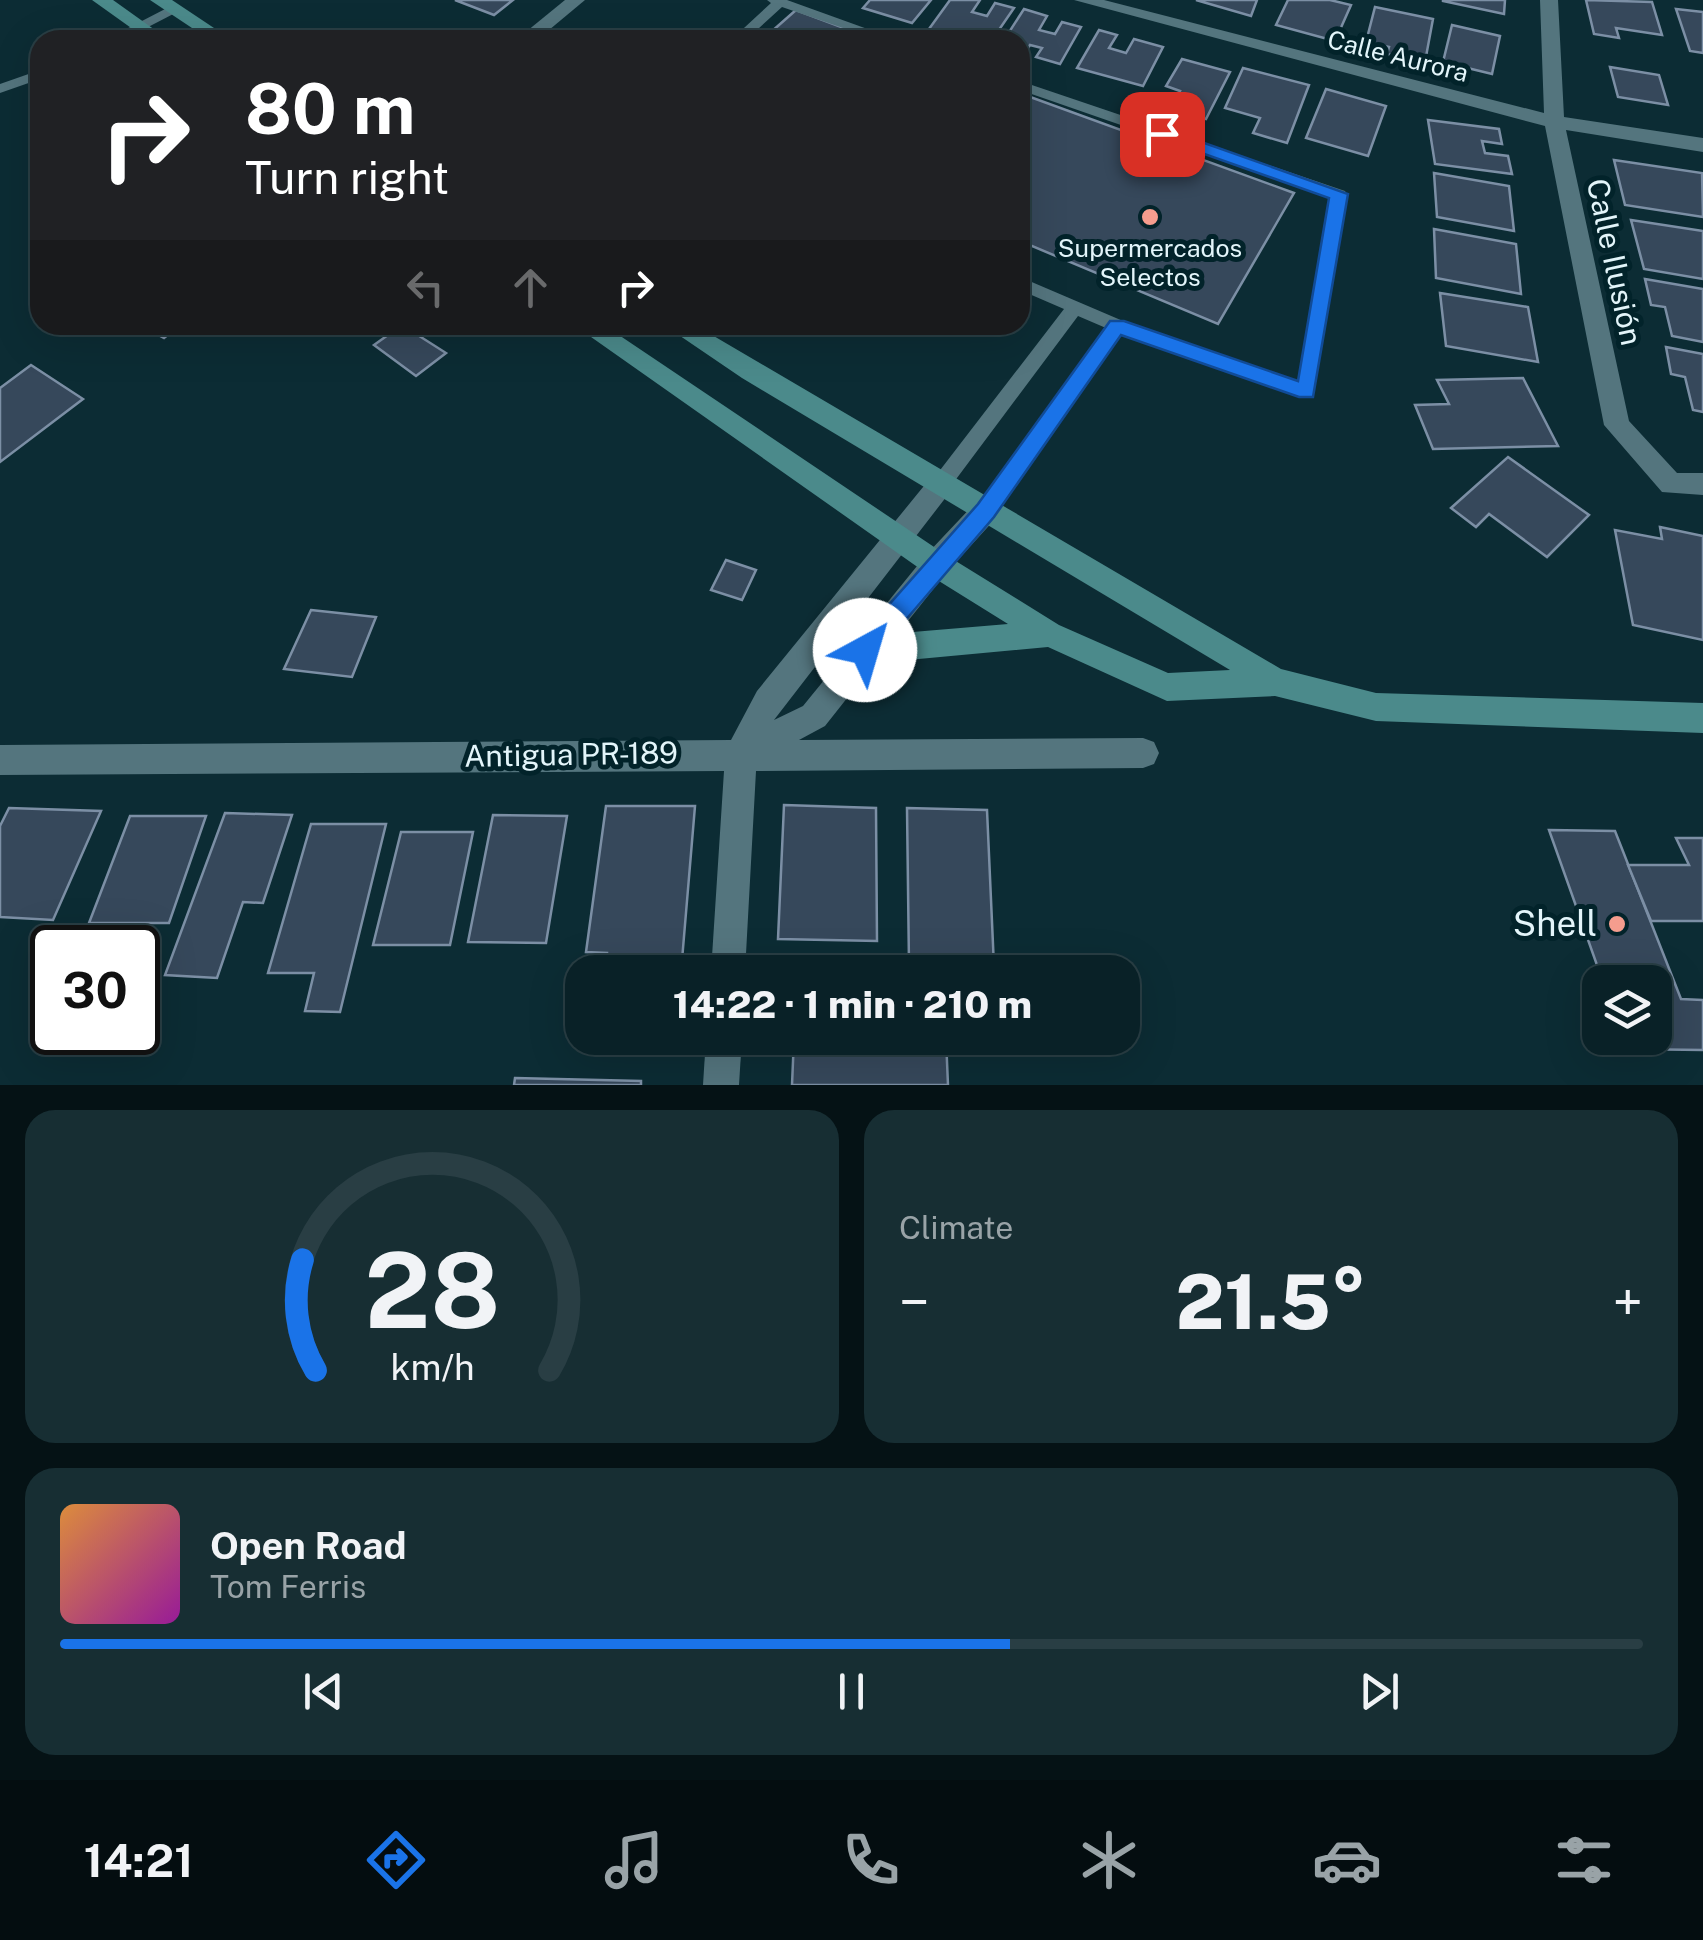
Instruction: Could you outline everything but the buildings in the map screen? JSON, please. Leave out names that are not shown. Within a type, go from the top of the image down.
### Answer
[{"type":"main road","points":[[101,0],[146,30]]},
{"type":"main road","points":[[167,5],[208,30]]},
{"type":"main road","points":[[601,335],[936,564],[1049,634],[1167,687],[1275,682],[1376,707],[1703,718]]},
{"type":"main road","points":[[693,335],[940,484],[1147,600],[1275,682]]},
{"type":"main road","points":[[865,650],[1049,634]]},
{"type":"street","points":[[538,30],[576,0]]},
{"type":"street","name":"Calle Aurora","points":[[1083,0],[1554,122],[1703,145]]},
{"type":"street","name":"Calle Ilusión","points":[[1549,0],[1554,122],[1617,425],[1671,484],[1703,484]]},
{"type":"street","points":[[729,955],[740,753],[768,702],[940,484]]},
{"type":"street","points":[[740,753],[814,716],[936,564],[986,510]]},
{"type":"street","name":"Antigua PR-189","points":[[0,760],[1142,752]]},
{"type":"street","points":[[721,1085],[723,1055]]},
{"type":"lane","points":[[748,30],[777,1],[862,30]]},
{"type":"lane","points":[[132,30],[167,5]]},
{"type":"lane","points":[[0,89],[30,78]]},
{"type":"lane","points":[[1030,87],[1339,194],[1306,392],[1117,326],[1030,288]]},
{"type":"lane","points":[[940,484],[1074,308]]},
{"type":"lane","points":[[986,510],[1117,326]]},
{"type":"place","name":"Supermercados Selectos","points":[[1150,217]]},
{"type":"place","name":"Shell","points":[[1617,924]]},
{"type":"route","points":[[865,650],[986,510],[1117,326],[1306,392],[1339,194],[1162,134]]}]
